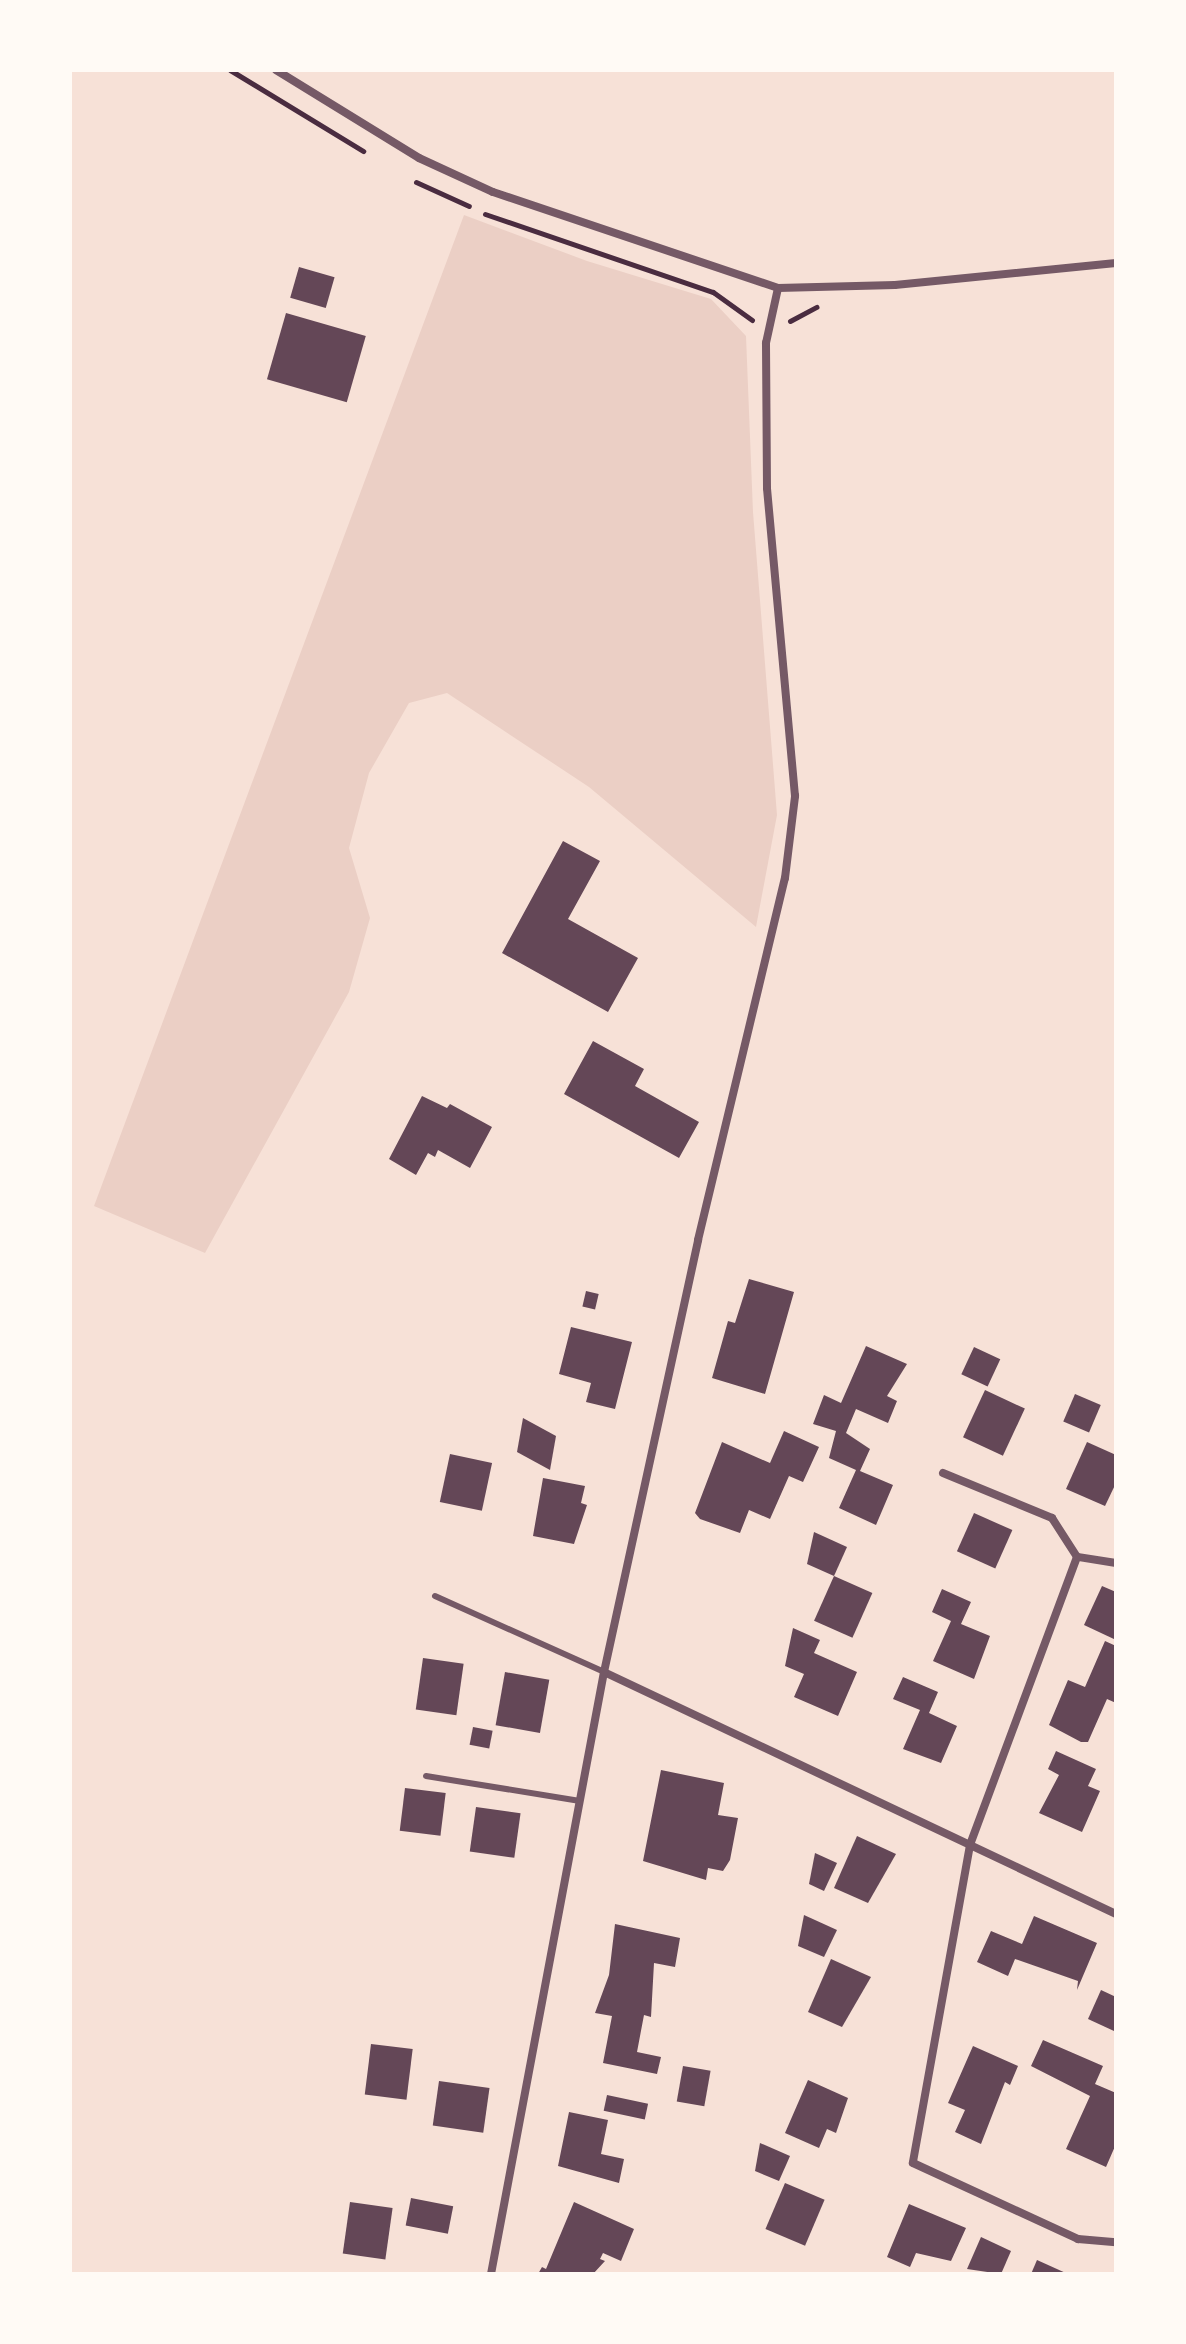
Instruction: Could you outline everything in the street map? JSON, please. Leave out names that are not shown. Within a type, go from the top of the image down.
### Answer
[{"type":"street","points":[[276,70],[419,158],[493,192],[778,288],[895,285],[1116,263]]},
{"type":"street","points":[[491,2274],[604,1672],[698,1240],[785,878],[795,796],[767,473],[766,343],[778,288]]},
{"type":"street","points":[[943,1473],[1052,1518],[1077,1557],[1116,1563]]},
{"type":"street","points":[[1077,1557],[970,1845],[913,2163],[1078,2239],[1116,2242]]},
{"type":"street","points":[[604,1672],[1116,1914]]},
{"type":"lane","points":[[435,1596],[604,1672]]},
{"type":"lane","points":[[426,1776],[582,1801]]},
{"type":"shaded area","points":[[464,215],[587,261],[711,299],[746,336],[753,512],[777,815],[756,927],[589,787],[447,693],[409,703],[369,773],[349,848],[370,918],[349,992],[205,1253],[94,1206]]},
{"type":"building","points":[[299,267],[335,277],[326,308],[290,298]]},
{"type":"building","points":[[286,313],[366,336],[347,402],[267,379]]},
{"type":"building","points":[[563,841],[600,861],[568,919],[638,958],[608,1012],[502,953]]},
{"type":"building","points":[[593,1041],[644,1069],[635,1086],[699,1122],[679,1158],[564,1094]]},
{"type":"building","points":[[422,1096],[447,1108],[450,1104],[492,1127],[470,1168],[438,1150],[435,1157],[428,1153],[416,1175],[389,1159]]},
{"type":"building","points":[[749,1279],[794,1292],[765,1394],[712,1378],[728,1321],[735,1323]]},
{"type":"building","points":[[586,1291],[599,1294],[595,1310],[582,1307]]},
{"type":"building","points":[[571,1327],[632,1342],[615,1409],[586,1402],[591,1383],[559,1374]]},
{"type":"building","points":[[866,1346],[907,1364],[887,1396],[897,1401],[888,1423],[856,1409],[846,1433],[870,1449],[860,1471],[893,1485],[876,1525],[839,1508],[856,1470],[829,1458],[836,1431],[813,1424],[824,1395],[841,1403]]},
{"type":"building","points":[[974,1347],[1000,1359],[988,1386],[961,1374]]},
{"type":"building","points":[[985,1390],[1025,1409],[1003,1456],[963,1437]]},
{"type":"building","points":[[1075,1394],[1101,1405],[1089,1433],[1063,1422]]},
{"type":"building","points":[[523,1418],[556,1436],[550,1470],[517,1452]]},
{"type":"building","points":[[784,1431],[819,1447],[803,1482],[789,1476],[770,1519],[749,1510],[740,1533],[700,1519],[695,1513],[722,1442],[770,1463]]},
{"type":"building","points":[[1087,1442],[1116,1455],[1116,1483],[1105,1506],[1066,1489]]},
{"type":"building","points":[[450,1454],[492,1463],[482,1511],[440,1502]]},
{"type":"building","points":[[543,1478],[585,1486],[581,1503],[587,1505],[574,1544],[533,1536]]},
{"type":"building","points":[[974,1513],[1012,1530],[995,1568],[957,1551]]},
{"type":"building","points":[[814,1532],[847,1547],[834,1576],[807,1564]]},
{"type":"building","points":[[834,1576],[872,1593],[852,1638],[814,1621]]},
{"type":"building","points":[[1102,1586],[1116,1592],[1116,1640],[1084,1625]]},
{"type":"building","points":[[942,1589],[971,1602],[961,1624],[990,1636],[974,1679],[933,1661],[951,1621],[932,1612]]},
{"type":"building","points":[[793,1628],[820,1640],[814,1653],[857,1672],[838,1716],[794,1697],[804,1674],[785,1666]]},
{"type":"building","points":[[1105,1641],[1116,1646],[1116,1703],[1107,1699],[1088,1742],[1081,1742],[1049,1725],[1068,1680],[1085,1687]]},
{"type":"building","points":[[423,1658],[464,1664],[456,1715],[416,1709]]},
{"type":"building","points":[[505,1672],[549,1680],[540,1733],[496,1725]]},
{"type":"building","points":[[903,1677],[938,1692],[929,1713],[957,1726],[941,1763],[903,1749],[920,1710],[893,1699]]},
{"type":"building","points":[[473,1727],[493,1731],[489,1748],[470,1745]]},
{"type":"building","points":[[1056,1751],[1096,1769],[1088,1786],[1100,1791],[1082,1832],[1039,1813],[1059,1775],[1048,1769]]},
{"type":"building","points":[[661,1770],[724,1783],[718,1815],[738,1818],[730,1860],[723,1871],[708,1868],[706,1880],[643,1861]]},
{"type":"building","points":[[405,1788],[446,1793],[440,1836],[400,1831]]},
{"type":"building","points":[[476,1807],[521,1813],[514,1858],[470,1852]]},
{"type":"building","points":[[857,1836],[896,1854],[868,1903],[834,1888]]},
{"type":"building","points":[[815,1853],[837,1863],[824,1891],[809,1884]]},
{"type":"building","points":[[804,1915],[837,1930],[824,1957],[798,1946]]},
{"type":"building","points":[[1034,1916],[1097,1943],[1077,1990],[1078,1981],[1015,1959],[1008,1976],[977,1962],[991,1931],[1022,1944]]},
{"type":"building","points":[[615,1924],[680,1938],[675,1967],[654,1963],[651,2017],[644,2015],[637,2052],[661,2057],[657,2074],[603,2063],[612,2016],[595,2013],[609,1975]]},
{"type":"building","points":[[831,1959],[871,1977],[842,2027],[808,2012]]},
{"type":"building","points":[[1101,1990],[1116,1997],[1114,2031],[1088,2019]]},
{"type":"building","points":[[1043,2040],[1103,2066],[1095,2084],[1116,2093],[1116,2144],[1106,2167],[1066,2149],[1090,2096],[1031,2066]]},
{"type":"building","points":[[371,2044],[413,2049],[406,2100],[365,2095]]},
{"type":"building","points":[[973,2046],[1018,2066],[1010,2085],[1005,2082],[981,2144],[955,2132],[965,2110],[948,2103]]},
{"type":"building","points":[[683,2066],[711,2071],[704,2106],[677,2101]]},
{"type":"building","points":[[808,2080],[848,2098],[836,2133],[827,2129],[819,2148],[785,2133]]},
{"type":"building","points":[[439,2081],[490,2088],[483,2133],[433,2126]]},
{"type":"building","points":[[607,2095],[648,2104],[645,2119],[604,2111]]},
{"type":"building","points":[[569,2112],[608,2120],[601,2154],[624,2159],[619,2183],[558,2166]]},
{"type":"building","points":[[760,2143],[790,2156],[779,2181],[755,2171]]},
{"type":"building","points":[[785,2183],[825,2200],[805,2246],[765,2229]]},
{"type":"building","points":[[411,2198],[453,2206],[448,2234],[406,2225]]},
{"type":"building","points":[[350,2202],[393,2208],[385,2259],[343,2253]]},
{"type":"building","points":[[574,2202],[634,2229],[621,2261],[603,2253],[600,2259],[605,2261],[593,2274],[538,2274],[542,2267],[546,2269]]},
{"type":"building","points":[[909,2204],[966,2228],[951,2261],[916,2253],[910,2267],[887,2257]]},
{"type":"building","points":[[981,2237],[1011,2251],[1001,2274],[967,2269]]},
{"type":"building","points":[[1037,2260],[1068,2274],[1031,2274]]}]
